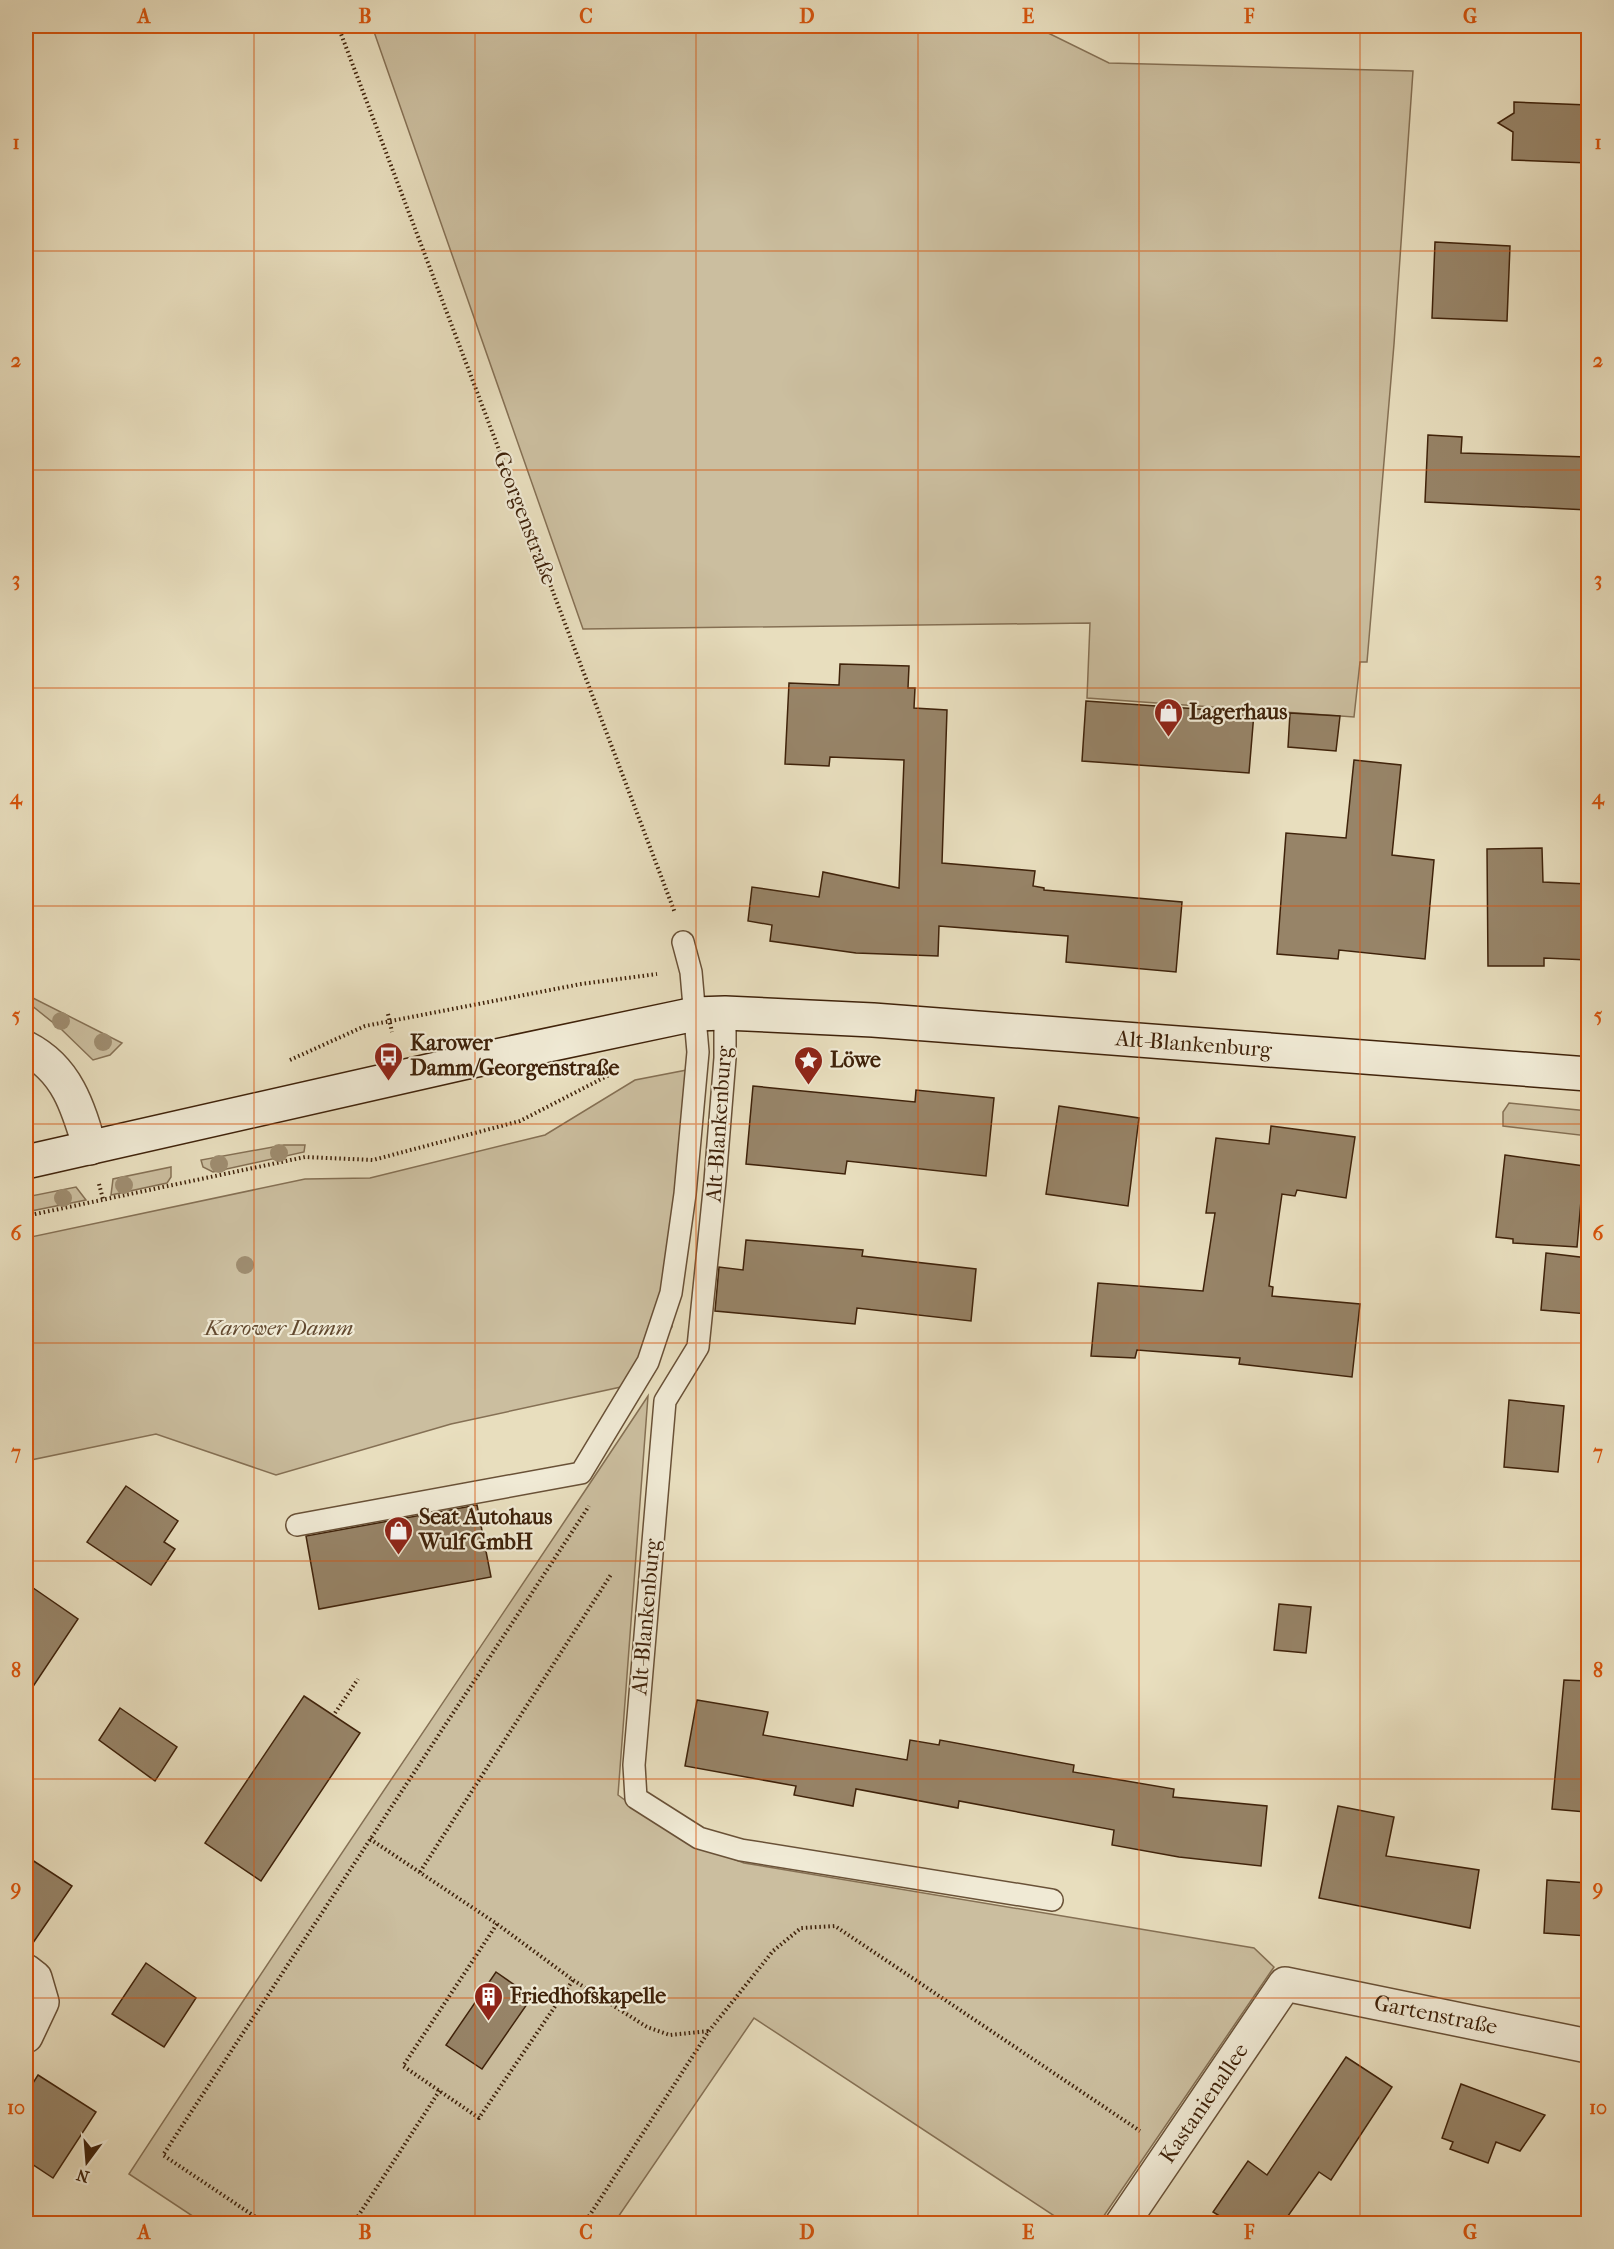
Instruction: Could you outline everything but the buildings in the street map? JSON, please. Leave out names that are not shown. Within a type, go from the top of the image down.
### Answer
[{"type":"main road","name":"Alt-Blankenburg","points":[[710,1014],[987,1028],[1588,1074]]},
{"type":"main road","points":[[26,1162],[463,1063],[710,1014]]},
{"type":"main road","points":[[26,1048],[57,1070],[80,1114],[90,1148]]},
{"type":"main road","points":[[26,1971],[35,1978],[42,2002],[26,2036]]},
{"type":"main road","name":"Gartenstraße","points":[[1284,1984],[1588,2046]]},
{"type":"main road","name":"Kastanienallee","points":[[1122,2223],[1284,1984]]},
{"type":"lane","points":[[297,1525],[581,1473],[648,1362],[671,1293],[685,1194],[698,1059],[710,1014],[691,972],[683,942]]},
{"type":"lane","name":"Alt-Blankenburg","points":[[710,1014],[726,1048],[715,1181],[698,1347],[665,1401],[634,1765],[636,1798],[699,1838],[741,1850],[1052,1900]]},
{"type":"path","name":"Georgenstraße","points":[[338,26],[677,918],[683,942]]},
{"type":"path","points":[[289,1060],[365,1026],[581,984],[679,971],[691,972]]},
{"type":"path","points":[[388,1014],[392,1032]]},
{"type":"path","points":[[26,1216],[305,1157],[373,1160],[520,1121],[619,1069]]},
{"type":"path","points":[[266,2223],[162,2155],[591,1503]]},
{"type":"path","points":[[420,1872],[612,1573]]},
{"type":"path","points":[[335,1713],[358,1679]]},
{"type":"path","points":[[370,1839],[497,1923],[573,1980],[647,2027],[670,2035],[709,2031]]},
{"type":"path","points":[[497,1923],[403,2066],[479,2118],[573,1980]]},
{"type":"path","points":[[584,2223],[709,2031],[773,1950],[801,1928],[835,1926],[1170,2152]]},
{"type":"path","points":[[353,2223],[440,2090]]},
{"type":"green space","points":[[372,26],[1034,26],[1109,63],[1413,71],[1394,344],[1367,662],[1360,662],[1354,717],[1087,698],[1090,623],[583,629]]},
{"type":"green space","points":[[26,997],[33,998],[122,1043],[110,1055],[93,1060],[61,1029],[26,1001]]},
{"type":"green space","name":"Karower Damm","points":[[692,1069],[672,1327],[630,1385],[451,1424],[276,1475],[156,1434],[26,1461],[26,1238],[305,1179],[370,1178],[545,1135],[635,1080]]},
{"type":"green space","points":[[1509,1103],[1588,1111],[1588,1136],[1503,1126],[1503,1112]]},
{"type":"green space","points":[[284,1145],[305,1145],[304,1152],[213,1172],[203,1167],[201,1160]]},
{"type":"green space","points":[[171,1167],[171,1177],[167,1183],[111,1195],[113,1179]]},
{"type":"green space","points":[[76,1187],[86,1200],[26,1212],[26,1197]]},
{"type":"green space","points":[[648,1396],[618,1795],[644,1814],[694,1844],[744,1863],[1254,1948],[1274,1967],[1099,2223],[1065,2223],[754,2018],[614,2223],[203,2223],[129,2174]]},
{"type":"place","name":"Lagerhaus","points":[[1168,738]]},
{"type":"place","name":"Karower Damm/Georgenstraße","points":[[389,1082]]},
{"type":"place","name":"Löwe","points":[[809,1086]]},
{"type":"place","name":"Seat Autohaus Wulf GmbH","points":[[398,1556]]},
{"type":"place","name":"Friedhofskapelle","points":[[489,2022]]}]
